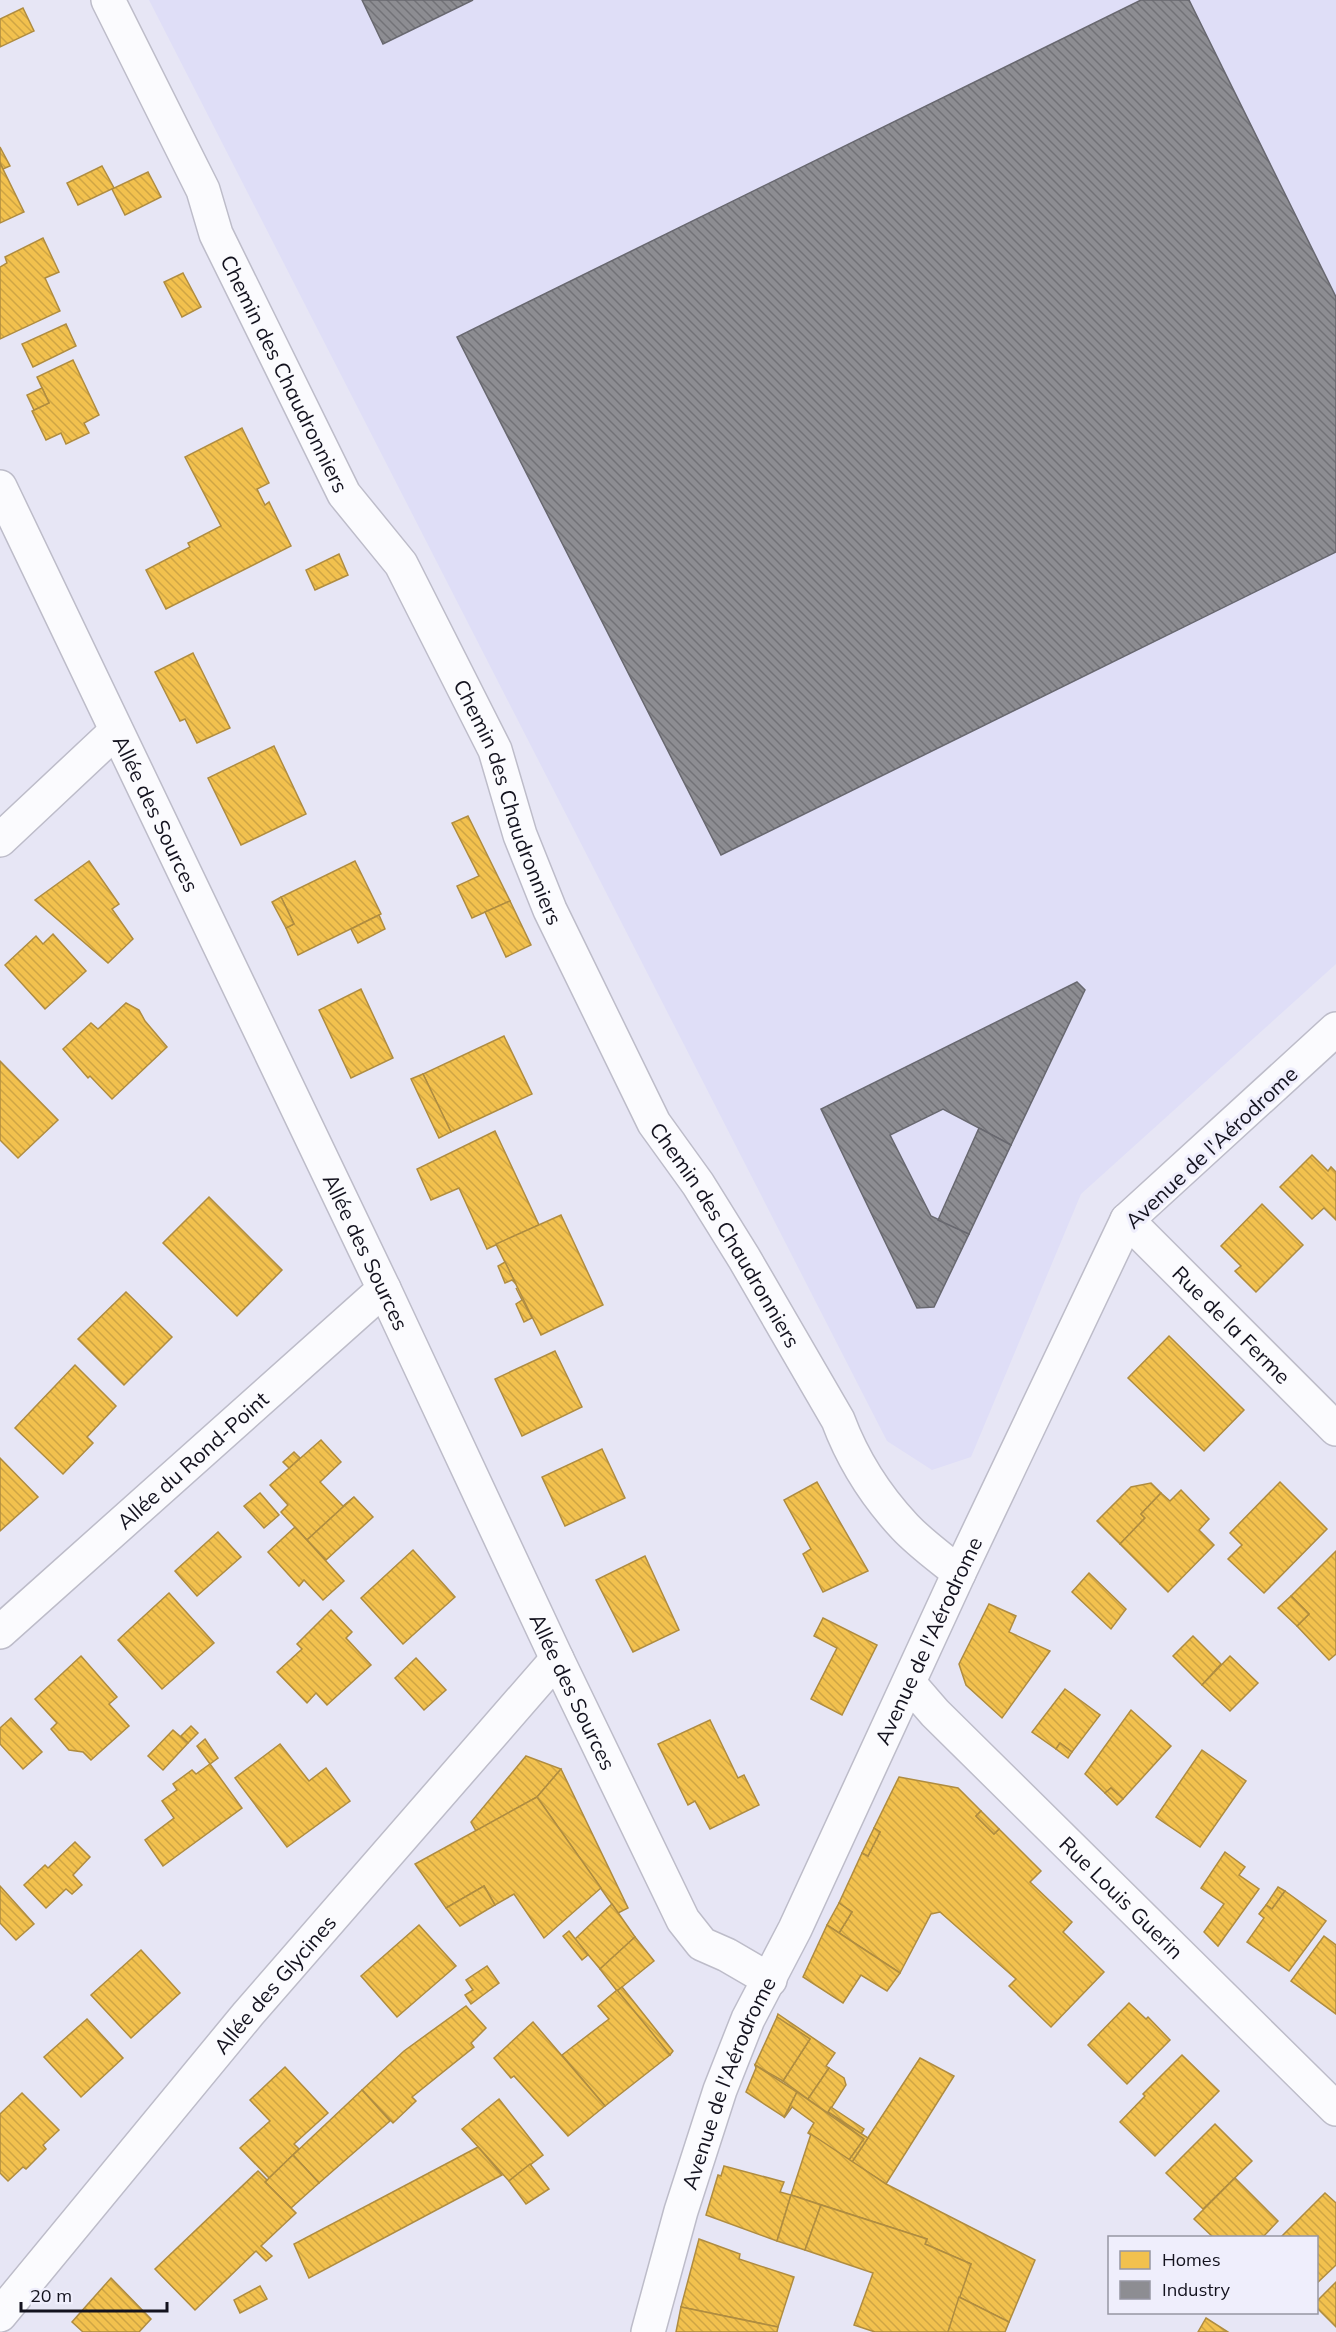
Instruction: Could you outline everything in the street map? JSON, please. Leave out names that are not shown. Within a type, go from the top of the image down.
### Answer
[{"type":"street","name":"Chemin des Chaudronniers","points":[[108,0],[203,190],[216,234],[344,494],[401,564],[495,750],[520,835],[550,909],[654,1123],[698,1184],[744,1258],[838,1420],[846,1442],[868,1480],[905,1527],[959,1573]]},
{"type":"street","name":"Allée des Sources","points":[[0,487],[384,1289],[556,1659],[683,1920],[702,1944],[727,1955],[770,1980]]},
{"type":"street","points":[[0,840],[116,731]]},
{"type":"street","name":"Avenue de l'Aérodrome","points":[[648,2332],[681,2211],[720,2090],[748,2019],[795,1929],[959,1573],[1127,1220],[1336,1029]]},
{"type":"street","name":"Rue de la Ferme","points":[[1127,1220],[1336,1429]]},
{"type":"street","name":"Allée du Rond-Point","points":[[0,1632],[384,1289]]},
{"type":"street","name":"Allée des Glycines","points":[[0,2315],[248,2014],[556,1659]]},
{"type":"street","name":"Rue Louis Guerin","points":[[909,1683],[935,1713],[1336,2109]]},
{"type":"shaded area","points":[[149,0],[1336,0],[1336,964],[1081,1194],[971,1457],[932,1470],[887,1441]]},
{"type":"building: Homes","points":[[23,8],[34,31],[0,47],[0,19]]},
{"type":"building: Homes","points":[[0,147],[10,166],[3,169],[0,163]]},
{"type":"building: Homes","points":[[0,163],[24,212],[0,223]]},
{"type":"building: Homes","points":[[102,166],[114,188],[78,205],[67,183]]},
{"type":"building: Homes","points":[[148,172],[161,197],[125,215],[112,189]]},
{"type":"building: Homes","points":[[43,238],[59,272],[45,278],[60,311],[0,339],[0,267],[7,263],[5,257]]},
{"type":"building: Homes","points":[[183,273],[201,307],[182,317],[164,282]]},
{"type":"building: Homes","points":[[66,324],[76,346],[33,367],[22,344]]},
{"type":"building: Homes","points":[[73,360],[99,415],[84,423],[89,433],[66,444],[61,433],[46,440],[32,411],[49,403],[37,377]]},
{"type":"building: Homes","points":[[42,388],[49,403],[34,410],[27,395]]},
{"type":"building: Homes","points":[[242,428],[269,483],[257,489],[265,505],[269,502],[291,546],[166,609],[146,570],[190,547],[188,543],[221,526],[185,457]]},
{"type":"building: Homes","points":[[339,554],[348,575],[315,590],[306,570]]},
{"type":"building: Homes","points":[[193,653],[230,728],[197,743],[185,719],[180,721],[155,672]]},
{"type":"building: Homes","points":[[274,746],[306,814],[241,845],[208,778]]},
{"type":"building: Homes","points":[[468,816],[510,901],[472,918],[457,886],[479,876],[452,823]]},
{"type":"building: Homes","points":[[89,861],[119,904],[112,909],[133,939],[108,963],[35,900]]},
{"type":"building: Homes","points":[[355,861],[381,914],[298,955],[286,928],[294,924],[281,897]]},
{"type":"building: Homes","points":[[281,897],[294,924],[286,928],[272,902]]},
{"type":"building: Homes","points":[[510,901],[531,945],[506,957],[485,912]]},
{"type":"building: Homes","points":[[379,915],[385,929],[358,943],[351,929]]},
{"type":"building: Homes","points":[[53,934],[86,971],[45,1009],[5,965],[36,936],[43,944]]},
{"type":"building: Homes","points":[[361,989],[393,1058],[351,1078],[319,1010]]},
{"type":"building: Homes","points":[[126,1003],[139,1010],[145,1021],[167,1047],[112,1099],[90,1076],[88,1078],[63,1049],[91,1023],[98,1029]]},
{"type":"building: Homes","points":[[504,1036],[532,1094],[451,1132],[423,1074]]},
{"type":"building: Homes","points":[[0,1061],[58,1120],[18,1158],[0,1140]]},
{"type":"building: Homes","points":[[423,1074],[451,1132],[439,1138],[411,1079]]},
{"type":"building: Homes","points":[[495,1131],[539,1225],[487,1249],[459,1188],[431,1200],[417,1169]]},
{"type":"building: Homes","points":[[1312,1155],[1328,1171],[1331,1167],[1336,1172],[1336,1220],[1324,1208],[1312,1219],[1280,1187]]},
{"type":"building: Homes","points":[[209,1197],[282,1270],[237,1316],[163,1243]]},
{"type":"building: Homes","points":[[1262,1204],[1303,1245],[1256,1292],[1235,1271],[1241,1266],[1221,1246]]},
{"type":"building: Homes","points":[[561,1215],[603,1305],[541,1335],[496,1244]]},
{"type":"building: Homes","points":[[505,1262],[516,1284],[512,1280],[505,1283],[498,1266]]},
{"type":"building: Homes","points":[[516,1288],[532,1318],[524,1322],[516,1304],[522,1300]]},
{"type":"building: Homes","points":[[126,1292],[172,1337],[124,1385],[78,1339]]},
{"type":"building: Homes","points":[[1169,1336],[1244,1410],[1204,1451],[1128,1378]]},
{"type":"building: Homes","points":[[555,1351],[582,1407],[522,1436],[495,1379]]},
{"type":"building: Homes","points":[[75,1365],[116,1406],[87,1437],[93,1443],[63,1474],[15,1428]]},
{"type":"building: Homes","points":[[321,1440],[341,1462],[320,1482],[343,1506],[354,1497],[307,1540],[281,1512],[288,1505],[270,1485]]},
{"type":"building: Homes","points":[[602,1449],[625,1498],[565,1526],[542,1477]]},
{"type":"building: Homes","points":[[294,1452],[300,1458],[289,1468],[283,1462]]},
{"type":"building: Homes","points":[[0,1458],[38,1497],[0,1531]]},
{"type":"building: Homes","points":[[817,1482],[868,1571],[823,1592],[803,1554],[811,1549],[784,1500]]},
{"type":"building: Homes","points":[[1280,1482],[1327,1529],[1264,1593],[1228,1559],[1242,1545],[1230,1533]]},
{"type":"building: Homes","points":[[1151,1483],[1161,1493],[1141,1514],[1145,1518],[1120,1544],[1097,1521],[1131,1487]]},
{"type":"building: Homes","points":[[1181,1490],[1209,1519],[1199,1530],[1214,1545],[1168,1592],[1120,1544],[1145,1518],[1141,1514],[1161,1493],[1170,1501]]},
{"type":"building: Homes","points":[[260,1493],[279,1515],[264,1528],[244,1506]]},
{"type":"building: Homes","points":[[354,1497],[373,1517],[326,1560],[307,1540]]},
{"type":"building: Homes","points":[[295,1527],[344,1581],[323,1600],[304,1580],[299,1586],[268,1552]]},
{"type":"building: Homes","points":[[218,1532],[241,1557],[197,1596],[175,1571]]},
{"type":"building: Homes","points":[[413,1550],[455,1597],[403,1644],[361,1598]]},
{"type":"building: Homes","points":[[1336,1551],[1336,1654],[1329,1660],[1297,1626],[1309,1614],[1291,1596]]},
{"type":"building: Homes","points":[[645,1556],[679,1630],[633,1652],[596,1580]]},
{"type":"building: Homes","points":[[1089,1573],[1126,1609],[1111,1629],[1072,1592]]},
{"type":"building: Homes","points":[[169,1593],[214,1643],[162,1689],[118,1640]]},
{"type":"building: Homes","points":[[1291,1596],[1309,1614],[1297,1626],[1278,1608]]},
{"type":"building: Homes","points":[[989,1604],[1016,1616],[1009,1632],[1050,1651],[1002,1718],[966,1685],[959,1664]]},
{"type":"building: Homes","points":[[331,1610],[352,1632],[346,1638],[371,1665],[327,1705],[316,1693],[307,1703],[277,1672],[302,1649],[297,1644]]},
{"type":"building: Homes","points":[[823,1618],[877,1645],[842,1715],[811,1699],[837,1648],[814,1636]]},
{"type":"building: Homes","points":[[1193,1636],[1221,1664],[1202,1685],[1173,1656]]},
{"type":"building: Homes","points":[[81,1656],[117,1697],[109,1704],[129,1726],[91,1760],[83,1752],[69,1750],[51,1729],[57,1723],[35,1699]]},
{"type":"building: Homes","points":[[1230,1656],[1258,1683],[1230,1711],[1202,1685]]},
{"type":"building: Homes","points":[[416,1658],[446,1690],[424,1710],[395,1678]]},
{"type":"building: Homes","points":[[1065,1689],[1100,1715],[1072,1752],[1060,1743],[1056,1749],[1032,1732]]},
{"type":"building: Homes","points":[[1131,1710],[1171,1746],[1123,1799],[1111,1788],[1105,1793],[1085,1774]]},
{"type":"building: Homes","points":[[11,1718],[42,1752],[23,1769],[0,1744],[0,1728]]},
{"type":"building: Homes","points":[[710,1720],[738,1778],[744,1775],[759,1805],[710,1829],[695,1801],[688,1805],[658,1744]]},
{"type":"building: Homes","points":[[191,1726],[198,1733],[188,1743],[181,1736]]},
{"type":"building: Homes","points":[[173,1730],[188,1743],[163,1770],[148,1756]]},
{"type":"building: Homes","points":[[205,1739],[218,1758],[210,1764],[197,1746]]},
{"type":"building: Homes","points":[[1060,1743],[1072,1752],[1068,1758],[1056,1749]]},
{"type":"building: Homes","points":[[280,1744],[309,1781],[326,1768],[350,1801],[287,1847],[235,1778]]},
{"type":"building: Homes","points":[[1202,1750],[1246,1781],[1200,1847],[1156,1817]]},
{"type":"building: Homes","points":[[526,1756],[561,1769],[537,1797],[476,1831],[471,1822]]},
{"type":"building: Homes","points":[[210,1764],[242,1808],[163,1866],[145,1840],[174,1818],[162,1801],[177,1790],[173,1784],[192,1770],[196,1774]]},
{"type":"building: Homes","points":[[561,1769],[628,1908],[618,1913],[537,1797]]},
{"type":"building: Homes","points":[[899,1777],[958,1788],[981,1811],[976,1816],[994,1834],[999,1829],[1041,1871],[1030,1882],[1072,1922],[1063,1932],[1104,1972],[1051,2027],[1009,1986],[1016,1979],[940,1912],[931,1914],[900,1973],[839,1933],[852,1912],[839,1903],[862,1853],[868,1856],[880,1832],[874,1828]]},
{"type":"building: Homes","points":[[1111,1788],[1123,1799],[1117,1805],[1105,1793]]},
{"type":"building: Homes","points":[[537,1797],[601,1888],[544,1938],[514,1894],[495,1905],[484,1886],[446,1908],[415,1864]]},
{"type":"building: Homes","points":[[981,1811],[999,1829],[994,1834],[976,1816]]},
{"type":"building: Homes","points":[[874,1828],[880,1832],[868,1856],[862,1853]]},
{"type":"building: Homes","points":[[75,1842],[90,1857],[73,1875],[82,1885],[72,1894],[66,1889],[46,1908],[24,1885],[45,1865],[48,1868]]},
{"type":"building: Homes","points":[[1225,1852],[1245,1867],[1239,1875],[1259,1889],[1218,1946],[1204,1932],[1224,1904],[1201,1888]]},
{"type":"building: Homes","points":[[0,1886],[34,1924],[16,1940],[0,1923]]},
{"type":"building: Homes","points":[[484,1886],[495,1905],[460,1926],[446,1908]]},
{"type":"building: Homes","points":[[1278,1887],[1285,1891],[1272,1909],[1266,1905]]},
{"type":"building: Homes","points":[[1285,1891],[1326,1921],[1289,1971],[1247,1942],[1264,1918],[1259,1914],[1266,1905],[1272,1909]]},
{"type":"building: Homes","points":[[839,1903],[852,1912],[839,1933],[827,1925]]},
{"type":"building: Homes","points":[[612,1904],[635,1937],[600,1969],[575,1939]]},
{"type":"building: Homes","points":[[419,1925],[456,1966],[397,2017],[361,1976]]},
{"type":"building: Homes","points":[[827,1925],[900,1973],[887,1991],[861,1975],[843,2003],[803,1977]]},
{"type":"building: Homes","points":[[569,1931],[588,1955],[582,1960],[563,1936]]},
{"type":"building: Homes","points":[[1324,1936],[1336,1945],[1336,2014],[1291,1981]]},
{"type":"building: Homes","points":[[635,1937],[654,1961],[617,1991],[600,1969]]},
{"type":"building: Homes","points":[[141,1950],[180,1993],[131,2038],[91,1995]]},
{"type":"building: Homes","points":[[487,1966],[499,1983],[471,2004],[465,1995],[473,1990],[466,1980]]},
{"type":"building: Homes","points":[[622,1987],[673,2051],[670,2055],[617,1991]]},
{"type":"building: Homes","points":[[617,1990],[670,2055],[605,2106],[562,2055],[609,2019],[598,2006]]},
{"type":"building: Homes","points":[[1129,2003],[1146,2019],[1148,2017],[1170,2040],[1127,2084],[1088,2045]]},
{"type":"building: Homes","points":[[466,2006],[486,2028],[471,2043],[474,2047],[412,2097],[416,2101],[393,2123],[362,2090],[404,2051]]},
{"type":"building: Homes","points":[[778,2014],[835,2053],[826,2066],[829,2068],[808,2099],[783,2081],[810,2039],[777,2017]]},
{"type":"building: Homes","points":[[777,2017],[810,2039],[783,2081],[755,2065]]},
{"type":"building: Homes","points":[[87,2019],[123,2058],[81,2097],[44,2057]]},
{"type":"building: Homes","points":[[533,2022],[605,2106],[568,2136],[514,2076],[511,2078],[494,2058]]},
{"type":"building: Homes","points":[[1182,2055],[1219,2091],[1155,2156],[1120,2122],[1145,2096],[1143,2094]]},
{"type":"building: Homes","points":[[920,2058],[954,2076],[886,2184],[852,2162]]},
{"type":"building: Homes","points":[[755,2065],[797,2092],[784,2117],[746,2092],[756,2068]]},
{"type":"building: Homes","points":[[285,2067],[328,2113],[294,2144],[299,2149],[269,2178],[240,2148],[270,2121],[250,2100]]},
{"type":"building: Homes","points":[[829,2068],[844,2078],[846,2085],[828,2113],[808,2099]]},
{"type":"building: Homes","points":[[362,2090],[390,2121],[319,2183],[293,2155]]},
{"type":"building: Homes","points":[[797,2092],[864,2139],[849,2160],[808,2133],[814,2123],[792,2107],[784,2118]]},
{"type":"building: Homes","points":[[22,2093],[59,2130],[43,2145],[46,2149],[26,2169],[23,2167],[8,2181],[0,2173],[0,2114]]},
{"type":"building: Homes","points":[[499,2099],[543,2155],[509,2181],[462,2129]]},
{"type":"building: Homes","points":[[831,2107],[864,2129],[861,2134],[828,2112]]},
{"type":"building: Homes","points":[[828,2112],[868,2138],[852,2162],[849,2160],[864,2139]]},
{"type":"building: Homes","points":[[1215,2124],[1252,2161],[1203,2209],[1166,2173]]},
{"type":"building: Homes","points":[[811,2134],[886,2184],[1035,2260],[1009,2322],[959,2297],[971,2264],[925,2244],[927,2239],[791,2195]]},
{"type":"building: Homes","points":[[478,2147],[502,2175],[309,2278],[294,2244]]},
{"type":"building: Homes","points":[[293,2155],[319,2183],[291,2208],[265,2182]]},
{"type":"building: Homes","points":[[530,2164],[549,2189],[526,2204],[509,2181]]},
{"type":"building: Homes","points":[[724,2166],[784,2182],[780,2192],[791,2195],[777,2241],[706,2215],[718,2175],[721,2176]]},
{"type":"building: Homes","points":[[258,2171],[267,2180],[265,2182],[296,2213],[261,2246],[272,2256],[266,2261],[256,2251],[195,2310],[155,2269]]},
{"type":"building: Homes","points":[[1235,2178],[1278,2221],[1264,2236],[1212,2236],[1194,2219]]},
{"type":"building: Homes","points":[[1325,2193],[1336,2203],[1336,2265],[1318,2282],[1318,2236],[1282,2236]]},
{"type":"building: Homes","points":[[791,2195],[821,2205],[805,2250],[777,2241]]},
{"type":"building: Homes","points":[[821,2205],[927,2239],[925,2244],[971,2264],[948,2332],[875,2332],[854,2325],[873,2273],[805,2250]]},
{"type":"building: Homes","points":[[699,2239],[740,2254],[739,2259],[794,2277],[778,2327],[681,2307]]},
{"type":"building: Homes","points":[[111,2278],[151,2319],[139,2332],[83,2332],[72,2322]]},
{"type":"building: Homes","points":[[1336,2282],[1336,2327],[1318,2309],[1318,2300]]},
{"type":"building: Homes","points":[[260,2286],[267,2299],[240,2313],[234,2300]]},
{"type":"building: Homes","points":[[959,2297],[1009,2322],[1005,2332],[948,2332]]},
{"type":"building: Homes","points":[[681,2307],[778,2327],[777,2332],[676,2332]]},
{"type":"building: Homes","points":[[1206,2318],[1228,2332],[1198,2332]]},
{"type":"building: Industry","points":[[362,0],[473,0],[383,44]]},
{"type":"building: Industry","points":[[1141,0],[1189,0],[1336,297],[1336,552],[721,855],[457,337]]},
{"type":"building: Industry","points":[[1077,982],[1085,990],[1011,1145],[943,1109],[890,1135],[931,1216],[969,1234],[934,1307],[917,1308],[821,1109]]},
{"type":"building: Industry","points":[[979,1128],[1011,1145],[969,1234],[938,1220]]}]
